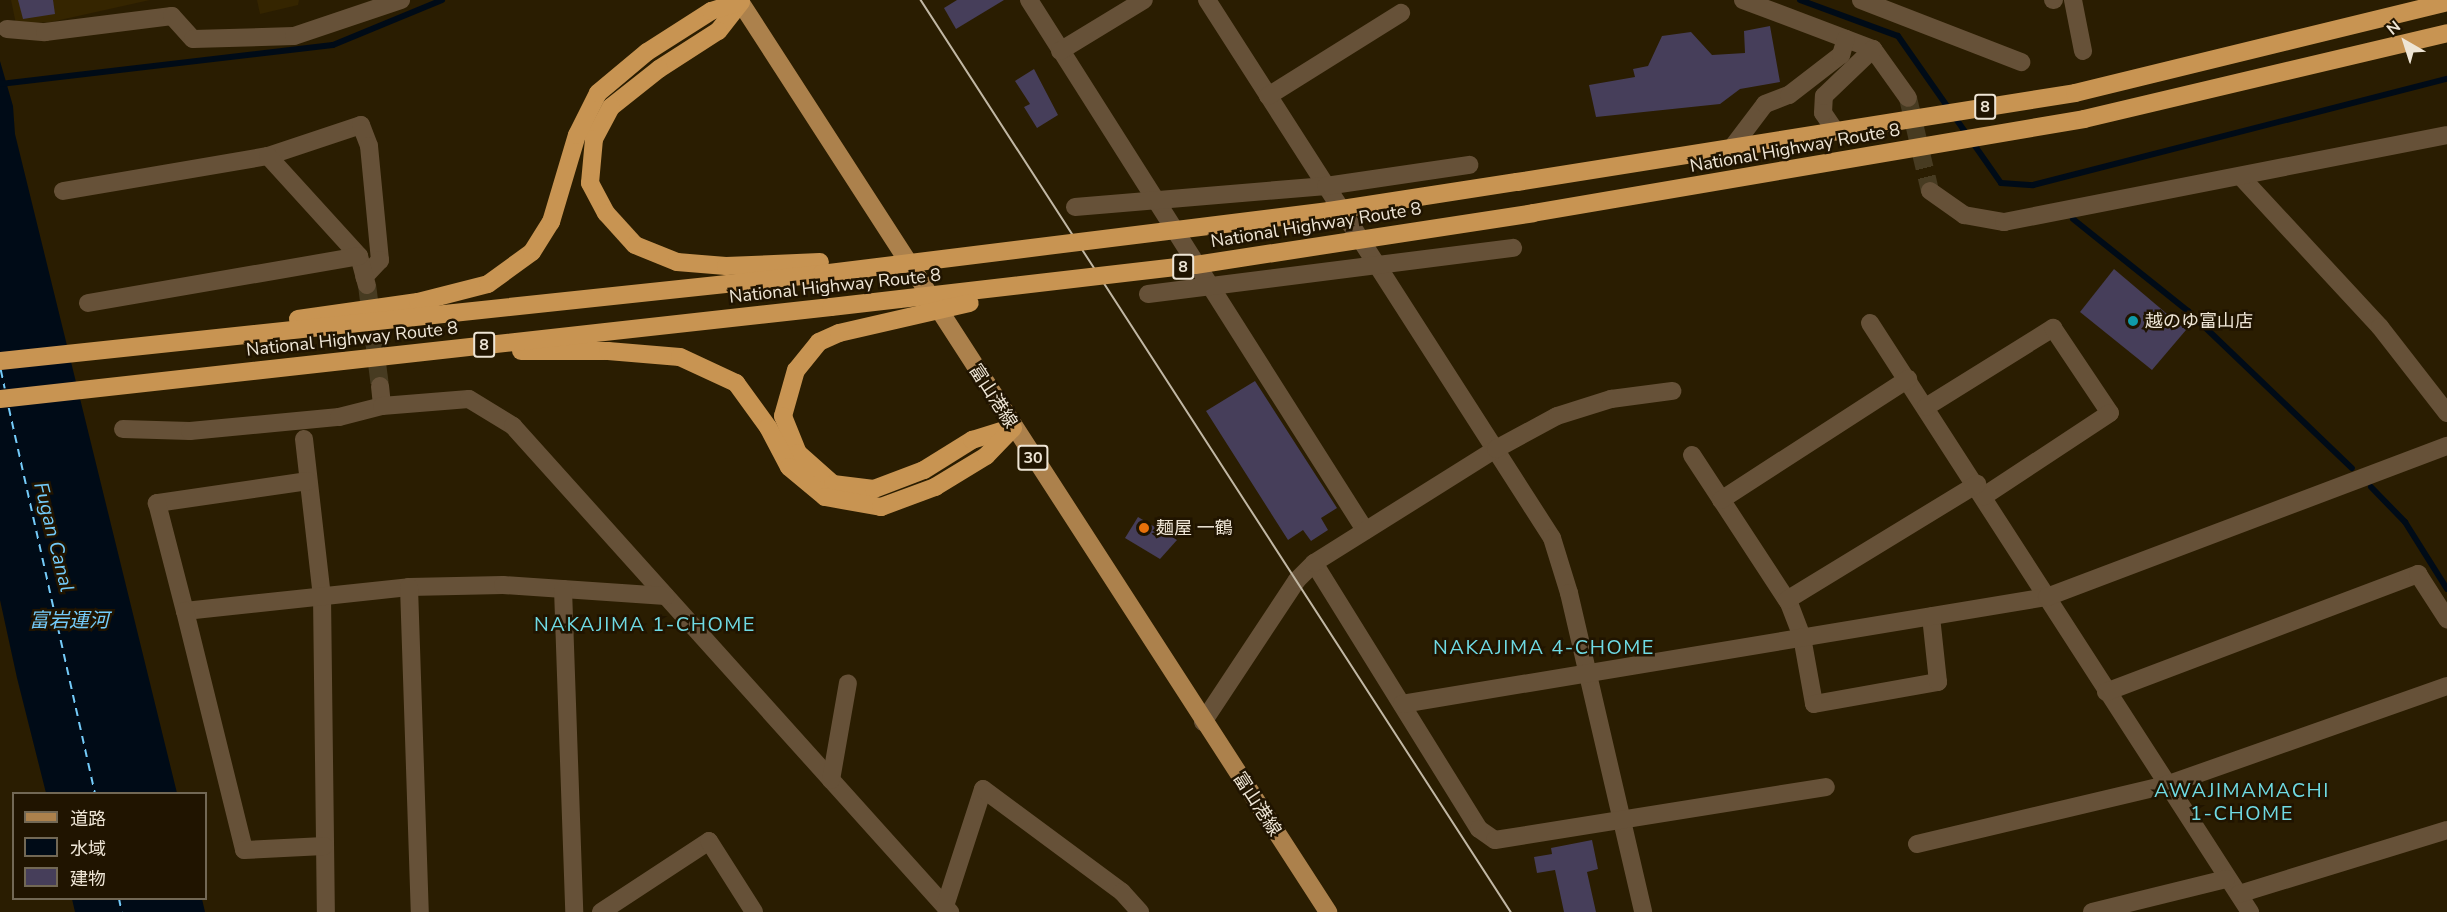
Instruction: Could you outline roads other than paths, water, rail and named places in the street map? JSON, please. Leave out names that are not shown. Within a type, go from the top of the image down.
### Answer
[{"type":"highway","points":[[740,1],[718,31],[610,107],[594,139],[590,183],[606,213],[635,245],[677,262],[726,266],[821,268]]},
{"type":"highway","points":[[161,345],[250,325],[418,302],[488,284],[532,252],[551,222],[577,135],[598,93],[647,52],[711,11],[740,1]]},
{"type":"highway","name":"National Highway Route 8","points":[[0,361],[161,345],[821,268],[1044,246],[1329,211],[2075,93],[2447,2]]},
{"type":"highway","name":"National Highway Route 8","points":[[0,399],[1048,285],[1533,213],[2084,119],[2447,33]]},
{"type":"highway","points":[[1013,428],[972,440],[924,470],[874,489],[833,484],[798,453],[783,416],[796,370],[819,342],[839,333],[1048,285]]},
{"type":"highway","points":[[421,352],[608,351],[680,357],[736,383],[768,427],[789,467],[825,497],[881,507],[935,487],[986,456],[1013,428]]},
{"type":"main road","name":"富山港線","points":[[740,1],[1013,428],[1328,912]]},
{"type":"street","points":[[7,29],[45,32],[172,16],[193,39],[294,36],[401,0]]},
{"type":"street","points":[[1029,0],[1207,287],[1365,530]]},
{"type":"street","points":[[1060,51],[1144,0]]},
{"type":"street","points":[[1207,0],[1552,538],[1587,672],[1643,912]]},
{"type":"street","points":[[1743,0],[1873,49],[1908,98]]},
{"type":"street","points":[[1861,0],[2021,62]]},
{"type":"street","points":[[2073,0],[2083,51]]},
{"type":"street","points":[[1268,96],[1401,13]]},
{"type":"street","points":[[1731,149],[1765,104],[1789,95],[1841,56],[1846,39]]},
{"type":"street","points":[[1836,132],[1823,113],[1824,96],[1873,49]]},
{"type":"street","points":[[63,191],[268,156],[362,125],[369,146],[380,260],[365,281],[359,255],[268,156]]},
{"type":"street","points":[[1930,191],[1964,215],[2004,222],[2242,178],[2447,135]]},
{"type":"street","points":[[1075,207],[1154,203],[1326,186],[1468,165]]},
{"type":"street","points":[[2242,178],[2380,327],[2441,398],[2447,413]]},
{"type":"street","points":[[1148,294],[1513,248]]},
{"type":"street","points":[[88,303],[359,255]]},
{"type":"street","points":[[1870,323],[1981,490],[2106,692],[2226,879],[2250,912]]},
{"type":"street","points":[[1787,600],[1981,490],[2110,413],[2053,328],[1926,407]]},
{"type":"street","points":[[1721,500],[1908,379]]},
{"type":"street","points":[[380,386],[382,406]]},
{"type":"street","points":[[1203,722],[1291,590],[1314,563],[1496,449],[1568,412],[1611,399],[1672,391]]},
{"type":"street","points":[[123,429],[190,431],[339,417],[382,406],[469,399],[513,426],[947,909]]},
{"type":"street","points":[[304,439],[322,596],[326,912]]},
{"type":"street","points":[[1402,704],[2047,597],[2447,446]]},
{"type":"street","points":[[1692,455],[1787,600],[1802,637],[1814,704],[1938,682],[1931,616]]},
{"type":"street","points":[[308,481],[157,503],[244,850],[324,846]]},
{"type":"street","points":[[1314,563],[1479,829],[1495,840],[1622,817],[1826,788]]},
{"type":"street","points":[[2106,692],[2418,574],[2447,619]]},
{"type":"street","points":[[185,611],[409,587],[503,585],[666,596]]},
{"type":"street","points":[[409,587],[420,912]]},
{"type":"street","points":[[563,589],[574,912]]},
{"type":"street","points":[[831,780],[848,683]]},
{"type":"street","points":[[1917,844],[2166,785],[2447,686]]},
{"type":"street","points":[[947,909],[983,789],[1122,892],[1140,912]]},
{"type":"street","points":[[2239,894],[2447,830]]},
{"type":"street","points":[[601,912],[709,841],[754,912]]},
{"type":"street","points":[[2092,912],[2226,879]]},
{"type":"water","name":"富岩運河","points":[[0,61],[13,106],[15,134],[177,792],[46,792],[0,600]]},
{"type":"water","points":[[72,900],[202,900],[205,912],[75,912]]},
{"type":"waterway","points":[[0,84],[333,45],[442,0]]},
{"type":"waterway","points":[[1800,0],[1898,36],[2001,183],[2033,185],[2447,79]]},
{"type":"waterway","points":[[2073,219],[2188,311],[2352,468]]},
{"type":"waterway","points":[[2371,487],[2405,522],[2447,589]]},
{"type":"tunnel","points":[[1908,98],[1930,191]]},
{"type":"tunnel","points":[[367,285],[380,386]]},
{"type":"tram line","points":[[921,0],[1511,912]]},
{"type":"place","name":"越のゆ富山店","points":[[2133,321]]},
{"type":"place","name":"麺屋 一鶴","points":[[1144,528]]},
{"type":"district","name":"NAKAJIMA 1-CHOME","points":[[645,624]]},
{"type":"district","name":"NAKAJIMA 4-CHOME","points":[[1544,647]]},
{"type":"district","name":"AWAJIMAMACHI 1-CHOME","points":[[2242,802]]},
{"type":"water label","name":"Fugan Canal","points":[[54,537]]}]
